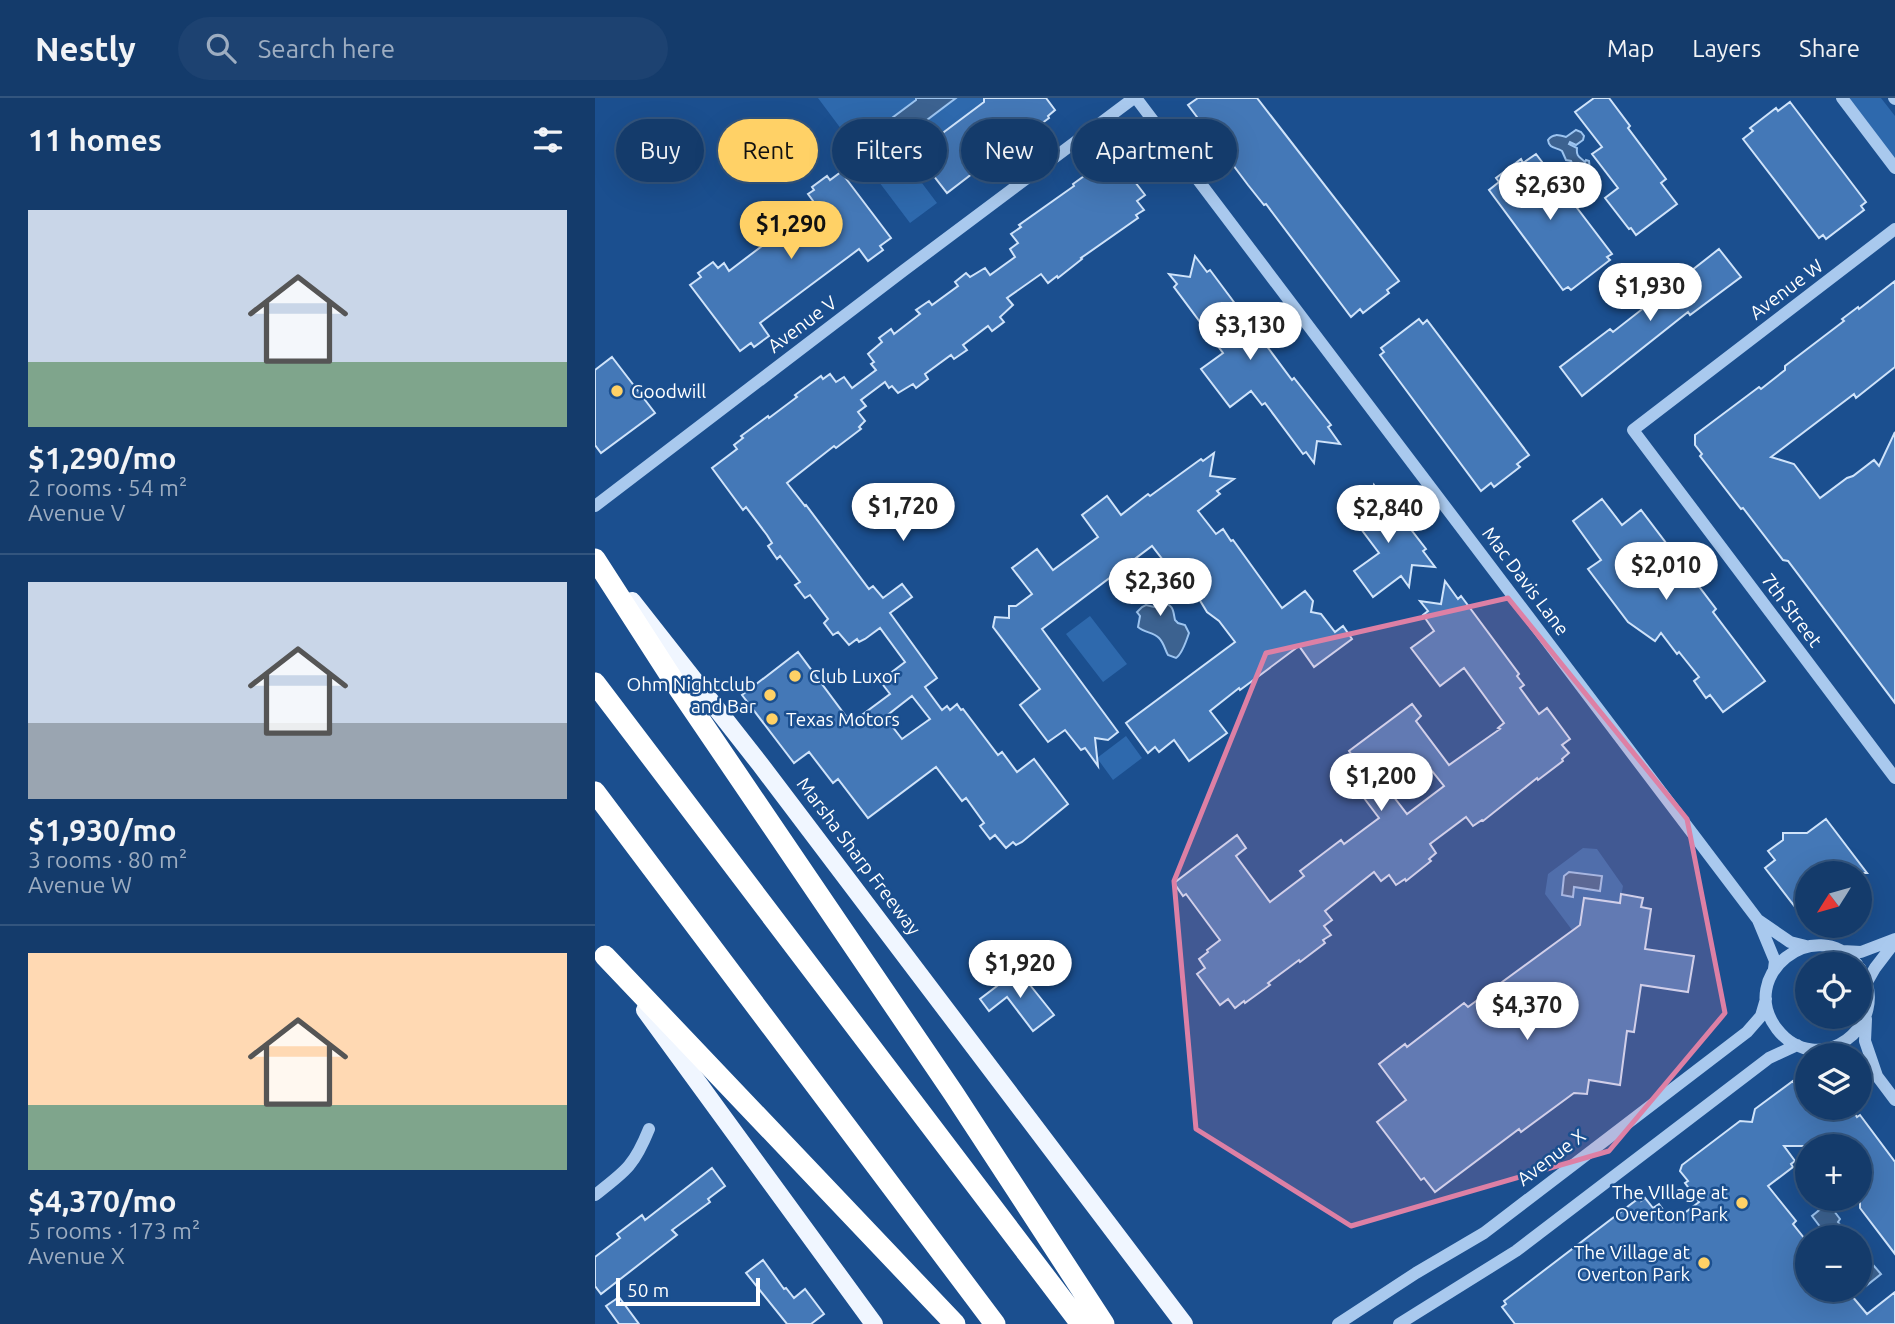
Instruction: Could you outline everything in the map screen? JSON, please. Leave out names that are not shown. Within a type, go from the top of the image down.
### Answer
[{"type":"highway","points":[[595,559],[675,683],[954,1094],[1104,1324]]},
{"type":"highway","points":[[595,683],[1081,1324]]},
{"type":"highway","points":[[595,792],[995,1324]]},
{"type":"highway","points":[[600,949],[955,1324]]},
{"type":"main road","name":"Marsha Sharp Freeway","points":[[595,553],[809,829],[1184,1324]]},
{"type":"main road","points":[[600,949],[874,1324]]},
{"type":"street","name":"Avenue V","points":[[595,506],[1135,98]]},
{"type":"street","name":"Mac Davis Lane","points":[[1135,98],[1758,920]]},
{"type":"street","points":[[1842,98],[1895,168]]},
{"type":"street","name":"Avenue W","points":[[1633,430],[1895,229]]},
{"type":"street","name":"7th Street","points":[[1633,430],[1895,778]]},
{"type":"street","points":[[1758,920],[1790,942],[1826,946],[1842,951],[1861,952],[1895,940]]},
{"type":"street","points":[[1758,920],[1775,961],[1768,984],[1767,1010],[1772,1021],[1787,1039],[1795,1044]]},
{"type":"street","points":[[1872,973],[1895,940]]},
{"type":"street","points":[[1774,969],[1795,951],[1809,946]]},
{"type":"street","name":"Avenue X","points":[[1338,1324],[1495,1225],[1747,1032],[1761,1016],[1766,999]]},
{"type":"street","points":[[1843,1043],[1859,1029]]},
{"type":"street","points":[[1866,1029],[1865,1041],[1877,1076]]},
{"type":"street","points":[[1399,1324],[1516,1251],[1769,1058],[1795,1046]]},
{"type":"street","points":[[1872,1072],[1895,1100]]},
{"type":"street","points":[[595,1195],[631,1165],[649,1129]]},
{"type":"highlighted area","points":[[1508,598],[1687,819],[1725,1013],[1609,1151],[1351,1226],[1196,1129],[1174,881],[1266,653]]},
{"type":"shaded area","points":[[818,98],[991,98],[947,130],[947,119],[834,119]]},
{"type":"shaded area","points":[[956,98],[928,119],[891,119],[916,100]]},
{"type":"shaded area","points":[[1848,98],[1881,98],[1895,116],[1895,160]]},
{"type":"shaded area","points":[[1576,130],[1584,136],[1583,140],[1576,145],[1570,142],[1569,144],[1577,148],[1578,155],[1585,162],[1589,161],[1590,171],[1595,177],[1585,182],[1574,175],[1571,161],[1566,160],[1562,151],[1551,146],[1548,140],[1554,135],[1566,137]]},
{"type":"shaded area","points":[[879,182],[921,182],[937,203],[910,223]]},
{"type":"shaded area","points":[[1163,603],[1171,607],[1175,620],[1185,625],[1189,633],[1176,658],[1168,655],[1157,636],[1138,627],[1140,616],[1137,612],[1142,607],[1154,607]]},
{"type":"shaded area","points":[[1090,616],[1127,664],[1103,682],[1066,634]]},
{"type":"shaded area","points":[[1126,736],[1142,758],[1113,780],[1097,758]]},
{"type":"shaded area","points":[[1583,848],[1597,849],[1623,886],[1620,903],[1584,898],[1580,925],[1572,930],[1545,894],[1548,874]]},
{"type":"shaded area","points":[[1569,872],[1602,876],[1600,891],[1574,887],[1573,897],[1562,895],[1564,876]]},
{"type":"shaded area","points":[[1818,1211],[1834,1211],[1840,1219],[1838,1222],[1840,1225],[1819,1225],[1812,1216]]},
{"type":"shaded area","points":[[1872,1264],[1881,1274],[1872,1281]]},
{"type":"building","points":[[984,98],[1046,98],[1055,110],[1048,119],[961,119],[984,102]]},
{"type":"building","points":[[1198,98],[1257,98],[1399,281],[1387,290],[1389,293],[1363,313],[1360,309],[1351,317],[1266,204],[1264,205],[1237,170],[1237,119],[1198,119],[1188,105]]},
{"type":"building","points":[[1594,98],[1609,98],[1666,179],[1661,183],[1677,204],[1636,235],[1605,198],[1618,188],[1592,154],[1602,147],[1575,112]]},
{"type":"building","points":[[1790,102],[1866,202],[1861,206],[1864,210],[1826,239],[1823,235],[1819,238],[1743,139],[1753,131],[1750,128],[1776,108],[1778,111]]},
{"type":"building","points":[[961,119],[961,182],[947,193],[938,182],[947,182],[947,130]]},
{"type":"building","points":[[1536,154],[1612,254],[1607,257],[1610,260],[1571,290],[1568,287],[1563,290],[1489,190],[1499,182],[1496,178],[1521,159],[1523,163]]},
{"type":"building","points":[[827,176],[830,180],[849,182],[891,238],[880,246],[883,250],[868,261],[859,249],[804,290],[760,323],[769,336],[754,347],[751,343],[740,351],[690,285],[701,277],[698,273],[713,262],[718,268],[724,263],[729,271],[816,205],[808,194],[814,190],[812,187]]},
{"type":"building","points":[[1135,182],[1145,195],[1137,201],[1144,210],[1136,215],[1138,218],[1081,258],[1058,278],[1057,276],[1048,283],[1041,274],[1007,298],[1013,305],[1000,317],[1004,322],[992,331],[988,326],[963,345],[967,350],[954,359],[951,355],[925,374],[928,379],[916,388],[913,384],[898,393],[885,382],[861,400],[866,406],[858,412],[865,421],[859,427],[861,429],[836,448],[834,446],[787,483],[869,589],[873,586],[883,598],[902,584],[912,597],[890,613],[937,678],[925,687],[942,710],[947,706],[950,710],[957,704],[998,755],[1002,752],[1017,772],[1034,759],[1068,804],[1022,842],[1016,845],[1013,842],[1006,848],[995,835],[990,839],[980,826],[984,823],[966,798],[962,801],[936,767],[868,818],[838,779],[833,783],[809,752],[794,763],[742,695],[798,652],[851,723],[890,694],[880,681],[905,662],[880,628],[865,639],[859,642],[857,639],[849,645],[838,632],[833,635],[824,623],[828,619],[810,595],[805,598],[795,585],[800,582],[780,556],[777,559],[768,546],[772,543],[767,535],[746,507],[743,510],[712,468],[737,449],[734,445],[743,438],[741,436],[797,397],[795,395],[821,376],[823,379],[830,374],[836,382],[844,377],[852,388],[876,370],[868,354],[882,342],[879,338],[891,329],[894,334],[920,314],[916,310],[929,301],[932,305],[958,286],[955,282],[966,273],[970,277],[985,268],[990,275],[1015,257],[1010,249],[1018,243],[1011,234],[1021,227],[1019,225],[1074,186],[1073,184]],"holes":[[[912,696],[930,719],[902,739],[885,717]]]},
{"type":"building","points":[[1719,249],[1741,277],[1690,315],[1688,312],[1582,396],[1560,367],[1610,329],[1613,332]]},
{"type":"building","points":[[1195,256],[1207,272],[1210,270],[1292,380],[1294,378],[1331,425],[1328,427],[1340,444],[1317,441],[1314,463],[1306,452],[1303,454],[1265,403],[1262,405],[1251,391],[1230,407],[1201,369],[1223,353],[1174,287],[1177,284],[1169,274],[1190,277]]},
{"type":"building","points":[[1895,281],[1895,367],[1856,398],[1854,394],[1771,457],[1794,464],[1820,498],[1874,460],[1879,466],[1895,432],[1895,703],[1788,561],[1783,560],[1700,456],[1702,454],[1695,445],[1695,435],[1759,387],[1761,389],[1785,370],[1785,366],[1844,321],[1842,319]]},
{"type":"building","points":[[1419,319],[1423,324],[1427,320],[1529,455],[1517,464],[1520,467],[1494,487],[1491,483],[1481,491],[1380,355],[1384,352],[1381,348]]},
{"type":"building","name":"Goodwill","points":[[612,357],[655,413],[601,453],[595,445],[595,370]]},
{"type":"building","points":[[1214,453],[1210,476],[1234,479],[1217,491],[1220,494],[1198,511],[1216,534],[1223,529],[1231,541],[1233,540],[1282,608],[1305,591],[1313,601],[1311,612],[1321,614],[1335,632],[1343,626],[1352,639],[1314,667],[1299,646],[1240,690],[1239,688],[1210,711],[1227,733],[1189,761],[1174,740],[1159,752],[1155,747],[1148,753],[1126,723],[1235,642],[1219,621],[1207,612],[1199,599],[1196,601],[1152,546],[1042,629],[1118,732],[1108,740],[1095,738],[1098,766],[1085,748],[1081,750],[1065,730],[1048,742],[1020,705],[1040,689],[993,627],[995,617],[1009,618],[1009,606],[1016,606],[1032,594],[1012,568],[1037,549],[1053,570],[1098,537],[1082,515],[1107,496],[1121,515],[1148,494],[1150,496],[1201,459],[1203,461]]},
{"type":"building","points":[[1374,485],[1426,549],[1423,551],[1435,567],[1412,565],[1409,587],[1401,576],[1373,597],[1354,571],[1379,553],[1355,521],[1358,519],[1346,503],[1369,508]]},
{"type":"building","points":[[1602,499],[1622,525],[1641,510],[1716,609],[1713,612],[1765,681],[1723,712],[1710,695],[1706,698],[1694,681],[1699,677],[1679,652],[1677,654],[1661,633],[1655,641],[1628,622],[1588,569],[1601,560],[1573,521]]},
{"type":"building","points":[[1445,581],[1458,599],[1461,596],[1519,674],[1517,676],[1524,685],[1520,688],[1539,714],[1547,708],[1570,739],[1562,745],[1569,753],[1563,761],[1483,821],[1473,826],[1466,817],[1430,844],[1436,853],[1429,859],[1431,861],[1406,881],[1405,879],[1396,885],[1389,875],[1381,881],[1374,872],[1325,911],[1332,920],[1324,926],[1331,935],[1323,940],[1325,943],[1268,983],[1270,985],[1245,1003],[1244,1001],[1235,1008],[1228,999],[1220,1005],[1197,974],[1205,968],[1199,959],[1220,940],[1186,894],[1183,896],[1174,883],[1237,835],[1246,848],[1236,856],[1270,902],[1304,876],[1300,871],[1341,840],[1344,844],[1379,818],[1358,790],[1371,780],[1349,751],[1412,704],[1421,716],[1416,721],[1449,765],[1500,729],[1498,728],[1504,723],[1464,668],[1440,686],[1411,648],[1434,631],[1423,615],[1428,611],[1420,601],[1441,604]],"holes":[[[1424,761],[1444,786],[1407,814],[1387,788]]]},
{"type":"building","points":[[1826,819],[1858,861],[1795,861],[1795,907],[1765,868],[1775,860],[1768,851],[1783,840],[1783,833],[1807,833]]},
{"type":"building","points":[[1621,894],[1643,898],[1641,907],[1651,909],[1645,949],[1694,956],[1688,992],[1641,985],[1634,1032],[1627,1031],[1620,1085],[1589,1080],[1587,1094],[1574,1093],[1521,1132],[1519,1129],[1435,1192],[1424,1178],[1421,1180],[1377,1122],[1406,1100],[1379,1064],[1405,1044],[1407,1047],[1464,1003],[1468,1007],[1580,925],[1584,898],[1620,903]]},
{"type":"building","points":[[1018,970],[1054,1015],[1033,1031],[1007,997],[989,1011],[980,999]]},
{"type":"building","points":[[1793,1081],[1795,1120],[1864,1120],[1895,1162],[1895,1254],[1862,1211],[1872,1211],[1872,1134],[1795,1134],[1795,1146],[1784,1146],[1795,1161],[1791,1164],[1793,1167],[1768,1186],[1796,1221],[1793,1224],[1795,1302],[1857,1302],[1867,1314],[1895,1292],[1895,1324],[1515,1324],[1502,1307],[1506,1304],[1504,1301],[1639,1198],[1641,1201],[1645,1198],[1653,1208],[1659,1204],[1674,1221],[1699,1202],[1685,1183],[1688,1181],[1680,1171],[1682,1165],[1740,1121],[1752,1122],[1755,1109]]},
{"type":"building","points":[[712,1168],[725,1186],[708,1199],[710,1202],[672,1230],[677,1235],[601,1294],[595,1286],[595,1257],[620,1238],[617,1234],[642,1215],[645,1220]]},
{"type":"building","points":[[763,1260],[794,1298],[805,1289],[824,1314],[811,1324],[787,1324],[746,1273]]},
{"type":"building","points":[[619,1297],[639,1324],[619,1324],[606,1306]]},
{"type":"place","name":"Goodwill","points":[[617,391]]},
{"type":"place","name":"Club Luxor","points":[[795,676]]},
{"type":"place","name":"Ohm Nightclub and Bar","points":[[770,695]]},
{"type":"place","name":"Texas Motors","points":[[772,719]]},
{"type":"place","name":"The VIllage at Overton Park","points":[[1742,1203]]},
{"type":"place","name":"The Village at Overton Park","points":[[1704,1263]]}]
